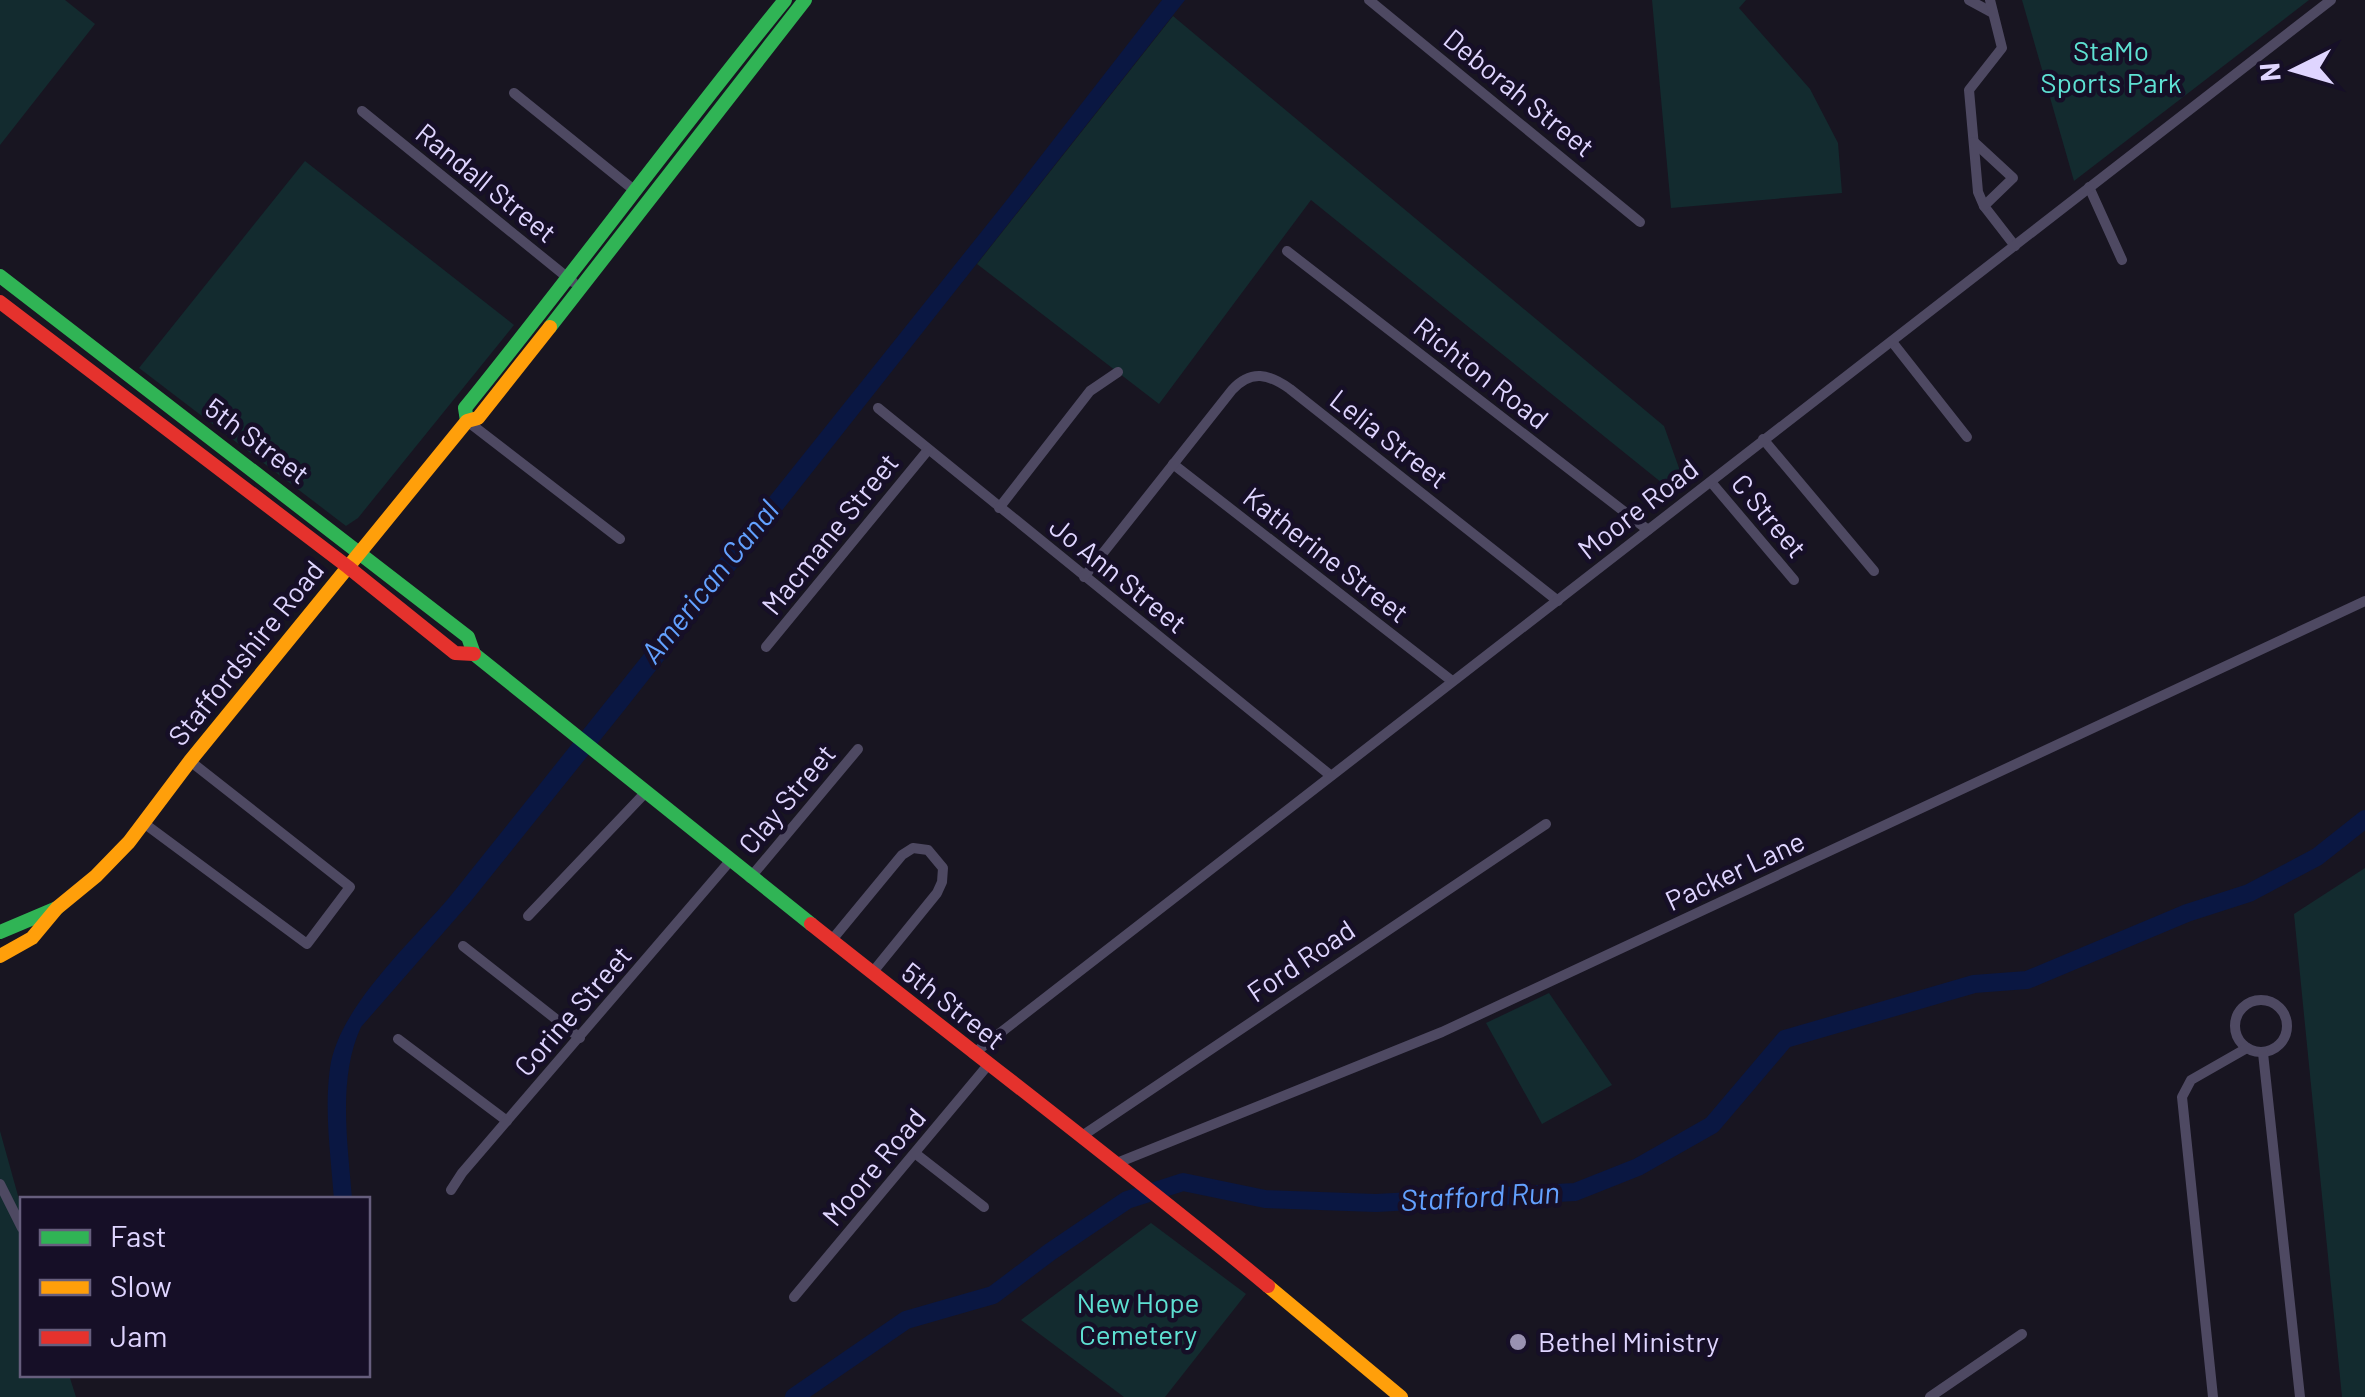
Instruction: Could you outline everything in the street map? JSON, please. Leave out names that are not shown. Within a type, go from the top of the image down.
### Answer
[{"type":"main road","name":"Staffordshire Road","points":[[466,421],[465,408],[784,0]]},
{"type":"main road","name":"Staffordshire Road","points":[[0,956],[32,938],[145,824],[190,761],[466,421],[478,418],[582,289],[682,152],[805,0]]},
{"type":"main road","name":"5th Street","points":[[0,276],[468,637],[474,654],[570,734],[973,1054],[1139,1180],[1400,1397]]},
{"type":"main road","name":"5th Street","points":[[0,302],[455,653],[474,654]]},
{"type":"main road","points":[[30,324],[36,304]]},
{"type":"main road","points":[[120,393],[132,377]]},
{"type":"main road","points":[[205,458],[217,442]]},
{"type":"main road","points":[[261,501],[273,485]]},
{"type":"main road","points":[[416,621],[423,602]]},
{"type":"main road","name":"Staffordshire Road","points":[[0,932],[58,908]]},
{"type":"street","name":"Deborah Street","points":[[1369,0],[1640,222]]},
{"type":"street","points":[[1969,0],[1993,13]]},
{"type":"street","points":[[1990,0],[2002,48],[1970,90],[1978,192],[2015,246]]},
{"type":"street","name":"Moore Road","points":[[973,1054],[2330,0]]},
{"type":"street","points":[[514,93],[634,190]]},
{"type":"street","name":"Randall Street","points":[[362,111],[582,289]]},
{"type":"street","points":[[1974,142],[2013,178],[1984,206]]},
{"type":"street","points":[[2089,186],[2122,260]]},
{"type":"street","name":"Richton Road","points":[[1287,251],[1648,530]]},
{"type":"street","points":[[1892,343],[1967,437]]},
{"type":"street","points":[[999,508],[1090,390],[1118,372]]},
{"type":"street","name":"Lelia Street","points":[[1084,577],[1240,382],[1258,374],[1272,378],[1558,601]]},
{"type":"street","name":"Jo Ann Street","points":[[878,408],[1330,776]]},
{"type":"street","points":[[466,421],[620,539]]},
{"type":"street","points":[[1764,440],[1874,571]]},
{"type":"street","name":"Macmane Street","points":[[766,647],[928,450]]},
{"type":"street","name":"Katherine Street","points":[[1173,464],[1452,681]]},
{"type":"street","name":"C Street","points":[[1710,482],[1794,580]]},
{"type":"street","name":"Packer Lane","points":[[1117,1163],[1442,1032],[2365,602]]},
{"type":"street","name":"Clay Street","points":[[750,878],[858,749]]},
{"type":"street","points":[[145,824],[307,944],[350,886],[190,761]]},
{"type":"street","points":[[528,916],[645,793]]},
{"type":"street","name":"Ford Road","points":[[1082,1136],[1546,824]]},
{"type":"street","points":[[831,941],[902,855],[914,848],[928,850],[942,868],[937,893],[872,973]]},
{"type":"street","name":"Corine Street","points":[[451,1190],[730,862]]},
{"type":"street","points":[[464,946],[580,1038]]},
{"type":"street","points":[[2258,1000],[2272,1002],[2282,1011],[2287,1024],[2284,1038],[2276,1048],[2263,1052],[2248,1048],[2239,1042],[2237,1015],[2258,1000]]},
{"type":"street","points":[[398,1039],[507,1121]]},
{"type":"street","points":[[2213,1397],[2182,1097],[2192,1080],[2248,1048]]},
{"type":"street","points":[[2263,1052],[2300,1397]]},
{"type":"street","name":"Moore Road","points":[[794,1297],[988,1065]]},
{"type":"street","points":[[916,1154],[984,1206]]},
{"type":"street","points":[[0,1184],[20,1224]]},
{"type":"street","points":[[1930,1397],[2022,1334]]},
{"type":"green space","points":[[0,0],[65,0],[95,24],[0,145]]},
{"type":"green space","points":[[1652,0],[1746,0],[1739,8],[1810,89],[1838,143],[1842,193],[1671,208]]},
{"type":"green space","name":"StaMo Sports Park","points":[[2022,0],[2309,0],[2074,181]]},
{"type":"green space","points":[[1173,16],[1664,426],[1684,482],[1672,491],[1311,200],[1159,404],[977,264]]},
{"type":"green space","points":[[305,161],[514,325],[358,518],[346,526],[139,368]]},
{"type":"green space","points":[[2365,868],[2365,1397],[2342,1397],[2294,914]]},
{"type":"green space","points":[[1549,993],[1612,1085],[1542,1124],[1486,1023]]},
{"type":"green space","points":[[0,1131],[20,1203],[20,1377],[70,1377],[76,1397],[0,1397]]},
{"type":"green space","name":"New Hope Cemetery","points":[[1151,1223],[1246,1294],[1165,1397],[1124,1397],[1021,1320]]},
{"type":"water","name":"American Canal","points":[[1162,0],[1185,0],[626,708],[471,901],[361,1027],[347,1090],[352,1197],[334,1197],[328,1117],[330,1068],[346,1023],[361,1000],[448,899]]},
{"type":"waterway","name":"Stafford Run","points":[[794,1397],[906,1320],[993,1295],[1127,1200],[1183,1182],[1265,1199],[1376,1203],[1575,1192],[1638,1167],[1712,1125],[1785,1039],[1974,984],[2027,980],[2187,913],[2249,893],[2317,857],[2365,819]]},
{"type":"traffic: fast","points":[[467,421],[465,408],[785,0]]},
{"type":"traffic: fast","points":[[550,327],[805,0]]},
{"type":"traffic: fast","points":[[0,276],[468,637],[474,654],[811,924]]},
{"type":"traffic: fast","points":[[0,932],[57,908]]},
{"type":"traffic: slow","points":[[0,956],[32,938],[57,908],[129,842],[190,761],[467,421],[478,418],[550,327]]},
{"type":"traffic: slow","points":[[1268,1286],[1401,1397]]},
{"type":"traffic: jam","points":[[0,302],[455,653],[474,654]]},
{"type":"traffic: jam","points":[[811,924],[1268,1286]]},
{"type":"place","name":"Bethel Ministry","points":[[1518,1342]]}]
